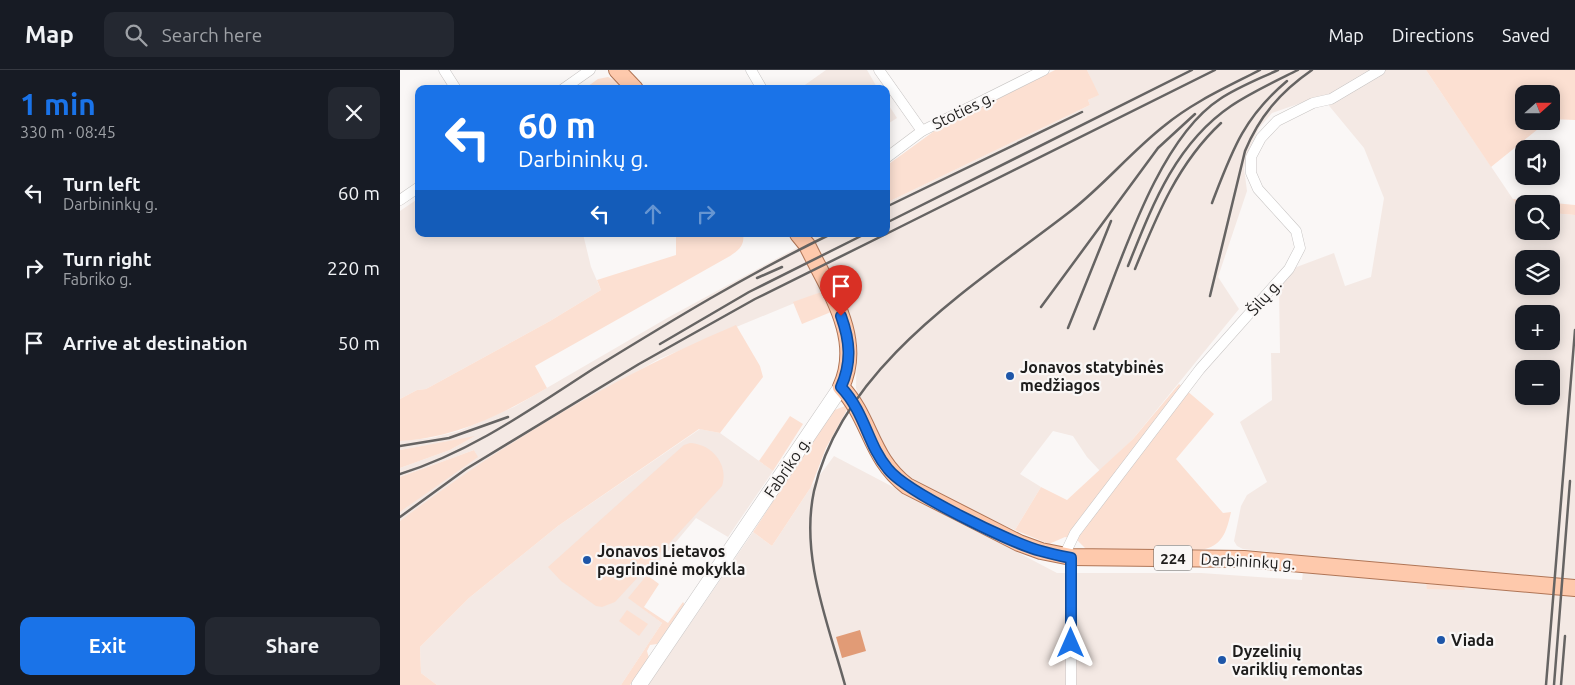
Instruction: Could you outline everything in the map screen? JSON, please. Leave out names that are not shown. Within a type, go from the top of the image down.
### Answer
[{"type":"main road","points":[[617,70],[631,85]]},
{"type":"main road","name":"Fabriko g.","points":[[800,237],[807,246],[846,328],[849,364],[841,387]]},
{"type":"main road","name":"Darbininkų g.","points":[[841,387],[855,404],[881,460],[896,477],[924,495],[1005,536],[1041,551],[1068,557],[1244,559],[1575,588]]},
{"type":"street","points":[[444,70],[453,85]]},
{"type":"street","points":[[569,85],[590,70]]},
{"type":"street","points":[[751,70],[760,85]]},
{"type":"street","points":[[880,70],[922,131]]},
{"type":"street","name":"Stoties g.","points":[[890,155],[922,131],[1044,70]]},
{"type":"street","name":"Šilų g.","points":[[1068,557],[1075,533],[1200,369],[1289,269],[1300,248],[1296,231],[1258,189],[1250,173],[1251,157],[1260,138],[1277,121],[1313,103],[1331,99],[1380,70]]},
{"type":"street","points":[[400,200],[415,190]]},
{"type":"street","name":"Fabriko g.","points":[[639,685],[841,387]]},
{"type":"street","points":[[1068,557],[1071,685]]},
{"type":"shaded area","points":[[826,70],[867,70],[876,85],[805,85]]},
{"type":"shaded area","points":[[1055,70],[1087,70],[1099,95],[1088,100],[1090,105],[890,201],[890,163],[937,129]]},
{"type":"shaded area","points":[[1087,70],[1426,70],[1515,202],[1515,240],[1560,240],[1560,214],[1575,215],[1575,685],[648,685],[753,532],[772,546],[834,456],[1057,573],[1201,573],[1302,580],[1305,556],[1243,549],[1237,546],[1234,541],[1241,506],[1247,495],[1267,482],[1240,422],[1272,400],[1271,353],[1280,353],[1279,289],[1294,268],[1334,253],[1345,286],[1371,277],[1384,198],[1364,148],[1321,96],[1272,113],[1259,128],[1249,149],[1244,168],[1247,191],[1218,277],[1239,309],[1133,439],[1100,471],[1087,457],[1073,436],[1053,431],[1020,474],[1041,487],[1015,530],[959,506],[904,475],[894,466],[861,403],[856,388],[857,342],[852,326],[809,240],[816,237],[890,237],[890,201],[1090,105],[1088,100],[1098,95]]},
{"type":"shaded area","points":[[1426,70],[1575,70],[1575,120],[1560,119],[1560,85],[1515,85],[1515,130],[1537,130],[1524,140],[1515,140],[1515,148],[1491,167]]},
{"type":"shaded area","points":[[608,77],[617,81],[620,85],[590,85],[598,79]]},
{"type":"shaded area","points":[[890,107],[897,118],[890,122]]},
{"type":"shaded area","points":[[415,201],[415,237],[584,237],[591,267],[601,290],[550,321],[426,389],[417,390],[400,399],[400,211]]},
{"type":"shaded area","points":[[1560,204],[1575,205],[1575,215],[1560,214]]},
{"type":"shaded area","points":[[676,237],[743,237],[741,247],[730,256],[535,366],[547,388],[476,424],[439,435],[400,441],[400,399],[417,390],[426,389],[550,321],[601,290],[597,280],[676,255]]},
{"type":"shaded area","points":[[800,246],[821,292],[659,359],[540,427],[400,521],[400,512],[477,456],[474,450],[400,477],[400,468],[450,450],[473,437],[400,450],[400,441],[431,438],[459,431],[514,407],[669,317]]},
{"type":"shaded area","points":[[821,292],[831,312],[802,324],[793,302]]},
{"type":"shaded area","points":[[736,325],[760,366],[763,377],[720,433],[699,429],[558,526],[469,598],[420,647],[421,673],[437,685],[400,685],[400,521],[479,464],[562,412],[648,366]]},
{"type":"shaded area","points":[[1179,384],[1214,414],[1176,459],[1223,513],[1231,512],[1221,540],[1205,549],[1104,551],[1086,549],[1077,540],[1065,537],[1049,544],[1015,530],[1041,487],[1067,500],[1133,439]]},
{"type":"shaded area","points":[[845,406],[848,408],[826,448],[811,487],[772,546],[753,532],[832,411]]},
{"type":"shaded area","points":[[790,416],[803,424],[773,471],[759,461]]},
{"type":"shaded area","name":"Jonavos Lietavos pagrindinė mokykla","points":[[700,429],[720,433],[773,471],[728,537],[696,518],[629,598],[662,623],[621,685],[437,685],[421,673],[420,647],[469,598],[558,526]]},
{"type":"shaded area","points":[[475,436],[450,450],[400,468],[400,450]]},
{"type":"shaded area","points":[[690,443],[705,447],[717,457],[723,471],[722,486],[615,602],[602,607],[596,606],[561,581],[548,567],[684,445]]},
{"type":"shaded area","points":[[474,450],[478,457],[400,512],[400,477]]},
{"type":"shaded area","points":[[647,575],[659,584],[644,607],[668,623],[683,602],[685,605],[657,644],[650,645],[647,651],[649,658],[630,685],[621,685],[662,623],[628,598]]},
{"type":"shaded area","points":[[1426,583],[1463,585],[1465,590],[1427,589]]},
{"type":"shaded area","points":[[627,610],[648,624],[639,636],[619,621]]},
{"type":"shaded area","points":[[860,630],[866,651],[842,658],[836,637]]},
{"type":"railway","points":[[890,221],[1192,70]]},
{"type":"railway","points":[[890,232],[1215,70]]},
{"type":"railway","points":[[845,685],[824,614],[813,565],[811,515],[814,491],[830,445],[853,404],[883,366],[918,331],[956,298],[1072,210],[1164,126],[1198,102],[1260,70]]},
{"type":"railway","points":[[1094,329],[1129,237],[1160,172],[1178,142],[1198,118],[1220,99],[1278,70]]},
{"type":"railway","points":[[1128,266],[1156,199],[1180,158],[1195,139],[1211,121],[1231,106],[1298,70]]},
{"type":"railway","points":[[1210,296],[1245,151],[1257,127],[1280,96],[1312,70]]},
{"type":"railway","points":[[1212,203],[1233,151],[1249,122],[1287,81]]},
{"type":"railway","points":[[890,205],[1082,112]]},
{"type":"railway","points":[[1041,307],[1158,148],[1195,114]]},
{"type":"railway","points":[[1135,269],[1170,191],[1193,155],[1221,123]]},
{"type":"railway","points":[[1068,328],[1111,221]]},
{"type":"railway","points":[[400,474],[426,465],[476,442],[710,298],[825,237]]},
{"type":"railway","points":[[660,344],[749,292],[859,237]]},
{"type":"railway","points":[[400,517],[466,469],[639,364],[755,299],[880,237]]},
{"type":"railway","points":[[757,278],[782,267]]},
{"type":"railway","points":[[1546,685],[1575,330]]},
{"type":"railway","points":[[400,446],[449,438],[508,417]]},
{"type":"railway","points":[[1554,685],[1570,481]]},
{"type":"railway","points":[[1561,685],[1565,636]]},
{"type":"place","name":"Jonavos statybinės medžiagos","points":[[1010,376]]},
{"type":"place","name":"Jonavos Lietavos pagrindinė mokykla","points":[[587,560]]},
{"type":"place","name":"Viada","points":[[1441,640]]},
{"type":"place","name":"Dyzelinių variklių remontas","points":[[1222,660]]},
{"type":"route","points":[[841,316],[848,338],[849,364],[841,387],[863,417],[881,460],[888,470],[907,486],[1019,543],[1041,551],[1071,558],[1071,643]]}]
